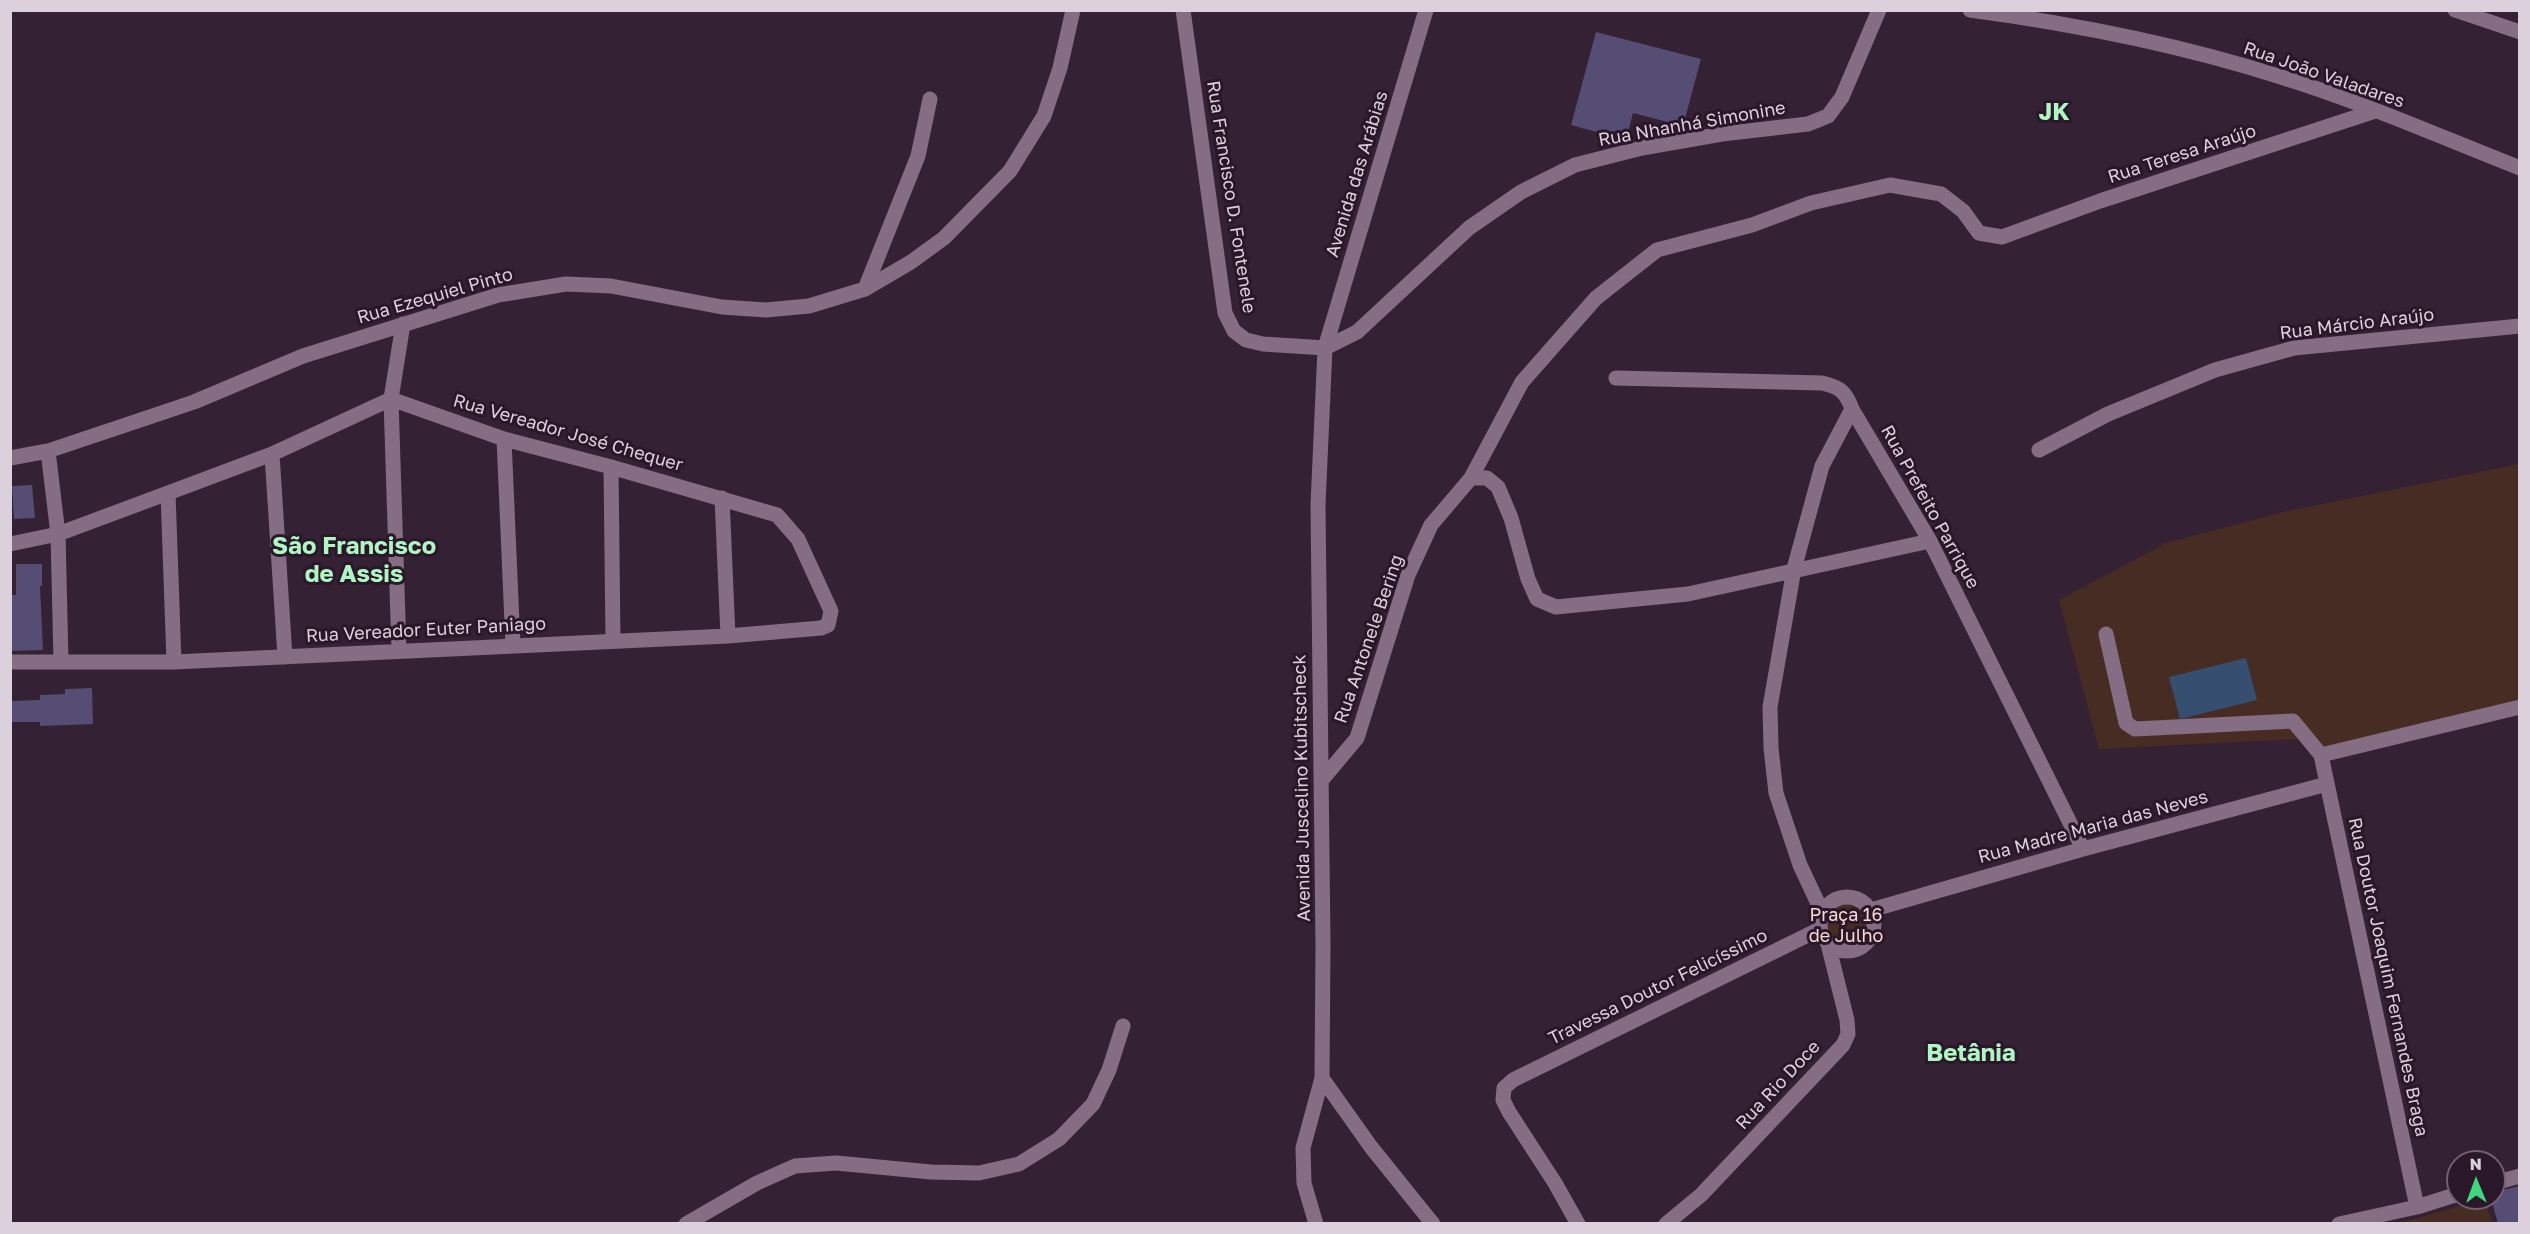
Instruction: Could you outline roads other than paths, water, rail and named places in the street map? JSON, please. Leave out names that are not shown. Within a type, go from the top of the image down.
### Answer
[{"type":"street","name":"Rua Ezequiel Pinto","points":[[10,458],[48,451],[194,402],[303,356],[498,295],[566,284],[611,286],[722,307],[766,310],[809,306],[865,289],[944,238],[1010,171],[1044,116],[1060,68],[1073,10]]},
{"type":"street","name":"Rua Francisco D. Fontenele","points":[[1183,10],[1225,313],[1233,331],[1246,340],[1263,344],[1325,348]]},
{"type":"street","name":"Avenida das Arábias","points":[[1325,348],[1426,10]]},
{"type":"street","name":"Rua Nhanhá Simonine","points":[[1325,348],[1357,332],[1469,228],[1521,192],[1575,165],[1642,148],[1722,134],[1808,124],[1828,116],[1842,97],[1879,10]]},
{"type":"street","name":"Rua João Valadares","points":[[1970,10],[2098,31],[2189,52],[2281,77],[2520,168]]},
{"type":"street","points":[[2455,10],[2520,32]]},
{"type":"street","points":[[865,289],[918,156],[930,99]]},
{"type":"street","name":"Rua Teresa Araújo","points":[[2002,237],[2100,201],[2375,111]]},
{"type":"street","name":"Rua Antonele Bering","points":[[1321,781],[1357,738],[1408,575],[1431,525],[1471,478],[1522,382],[1596,298],[1657,250],[1752,225],[1811,203],[1890,185],[1941,194],[1963,211],[1979,233],[2002,237]]},
{"type":"street","points":[[399,651],[391,399],[403,324]]},
{"type":"street","name":"Rua Márcio Araújo","points":[[2039,450],[2109,414],[2215,370],[2294,348],[2520,326]]},
{"type":"street","name":"Avenida Juscelino Kubitscheck","points":[[1316,1224],[1304,1183],[1303,1148],[1322,1078],[1318,505],[1325,348]]},
{"type":"street","name":"Rua Prefeito Parrique","points":[[1616,378],[1822,383],[1838,387],[1847,396],[1852,409],[1930,541],[2083,849]]},
{"type":"street","points":[[10,544],[58,534],[272,454],[391,399]]},
{"type":"street","name":"Rua Vereador José Chequer","points":[[391,399],[504,439],[611,466],[777,515],[798,539],[831,611]]},
{"type":"street","points":[[1822,912],[1834,900],[1850,896],[1859,899],[1871,910],[1875,927],[1867,942],[1860,948],[1844,951],[1828,944],[1820,929],[1822,912],[1800,864],[1776,793],[1771,748],[1770,707],[1794,569],[1822,466],[1852,409]]},
{"type":"street","points":[[504,439],[513,646]]},
{"type":"street","points":[[48,451],[58,534],[61,661]]},
{"type":"street","points":[[272,454],[285,657]]},
{"type":"street","points":[[611,466],[613,641]]},
{"type":"street","points":[[1471,478],[1487,478],[1498,487],[1511,518],[1528,579],[1537,599],[1556,607],[1688,594],[1930,541]]},
{"type":"street","points":[[168,493],[174,662]]},
{"type":"street","points":[[722,498],[728,636]]},
{"type":"street","name":"Rua Vereador Euter Paniago","points":[[10,662],[174,662],[728,636],[821,628],[828,625],[831,611]]},
{"type":"street","points":[[2106,634],[2126,723],[2135,729],[2293,720],[2321,755],[2520,707]]},
{"type":"street","name":"Rua Doutor Joaquim Fernandes Braga","points":[[2321,755],[2417,1207]]},
{"type":"street","name":"Rua Madre Maria das Neves","points":[[1871,910],[2083,849],[2327,784]]},
{"type":"street","name":"Travessa Doutor Felicíssimo","points":[[1578,1224],[1503,1100],[1504,1088],[1514,1080],[1820,929]]},
{"type":"street","name":"Rua Rio Doce","points":[[1666,1224],[1701,1196],[1843,1045],[1848,1034],[1847,1020],[1828,944]]},
{"type":"street","points":[[686,1224],[757,1183],[795,1166],[836,1163],[931,1172],[979,1173],[1019,1164],[1059,1139],[1093,1104],[1109,1070],[1123,1026]]},
{"type":"street","points":[[1322,1078],[1371,1148],[1433,1224]]},
{"type":"street","points":[[2339,1224],[2417,1207],[2446,1198]]},
{"type":"water","points":[[2246,658],[2257,700],[2180,719],[2169,677]]},
{"type":"district","name":"JK","points":[[2054,112]]},
{"type":"district","name":"São Francisco de Assis","points":[[354,560]]},
{"type":"district","name":"Betânia","points":[[1971,1053]]},
{"type":"park label","name":"Praça 16 de Julho","points":[[1846,925]]}]
